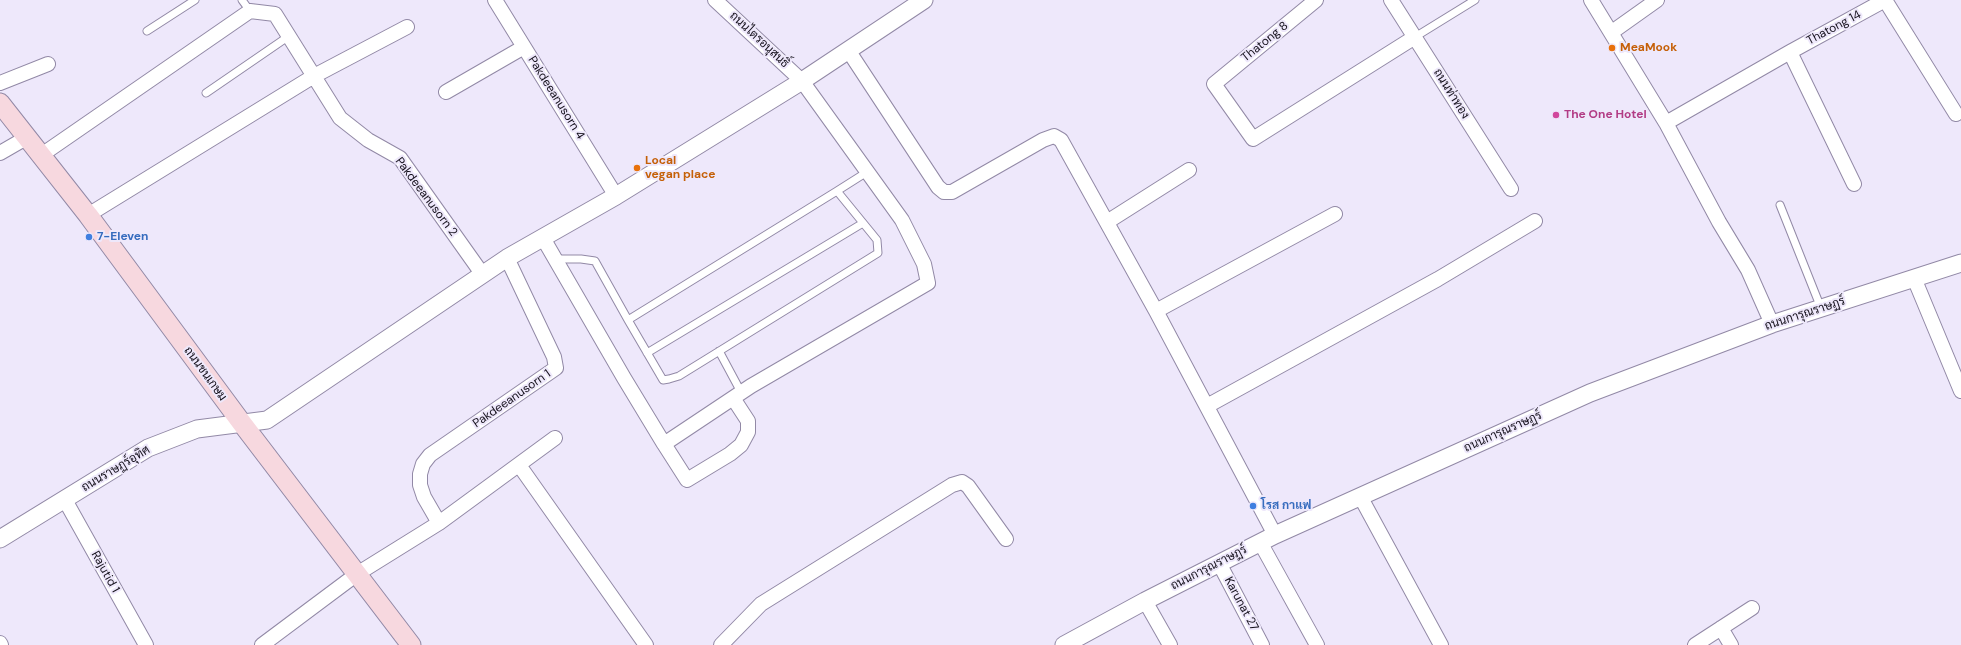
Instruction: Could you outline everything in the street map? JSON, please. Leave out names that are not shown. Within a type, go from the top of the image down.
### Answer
[{"type":"main road","name":"ถนนชนเกษม","points":[[0,103],[40,156],[88,215],[241,422],[411,645]]},
{"type":"street","name":"Pakdeeanusorn 4","points":[[495,0],[616,196]]},
{"type":"street","name":"ถนนไตรอนุสนธิ์","points":[[715,0],[802,81],[902,220],[924,264],[928,283],[737,395]]},
{"type":"street","name":"ถนนราษฏร์อุทิศ","points":[[0,539],[148,448],[197,429],[241,422],[267,420],[507,258],[616,196],[802,81],[924,0]]},
{"type":"street","name":"Thatong 8","points":[[1316,0],[1214,84],[1253,139],[1415,37]]},
{"type":"street","name":"ถนนท่าทอง","points":[[1391,0],[1512,189]]},
{"type":"street","points":[[1591,0],[1612,32],[1666,123],[1719,222],[1748,270],[1772,324]]},
{"type":"street","points":[[1612,32],[1658,0]]},
{"type":"street","name":"Thatong 14","points":[[1666,123],[1885,0],[1956,114]]},
{"type":"street","points":[[40,156],[246,6]]},
{"type":"street","name":"Pakdeeanusorn 2","points":[[246,6],[275,14],[340,118],[368,140],[400,158],[483,275]]},
{"type":"street","points":[[88,215],[314,76],[407,27]]},
{"type":"street","points":[[446,92],[524,47]]},
{"type":"street","points":[[848,50],[938,187],[944,192],[952,192],[1043,140],[1054,136],[1061,140],[1156,311],[1275,535]]},
{"type":"street","points":[[1790,52],[1854,184]]},
{"type":"street","points":[[0,83],[48,64]]},
{"type":"street","points":[[0,153],[26,138]]},
{"type":"street","points":[[1106,222],[1190,170]]},
{"type":"street","points":[[1156,311],[1335,214]]},
{"type":"street","points":[[1207,406],[1438,279],[1535,221]]},
{"type":"street","points":[[543,238],[664,444],[687,480],[730,454],[741,445],[748,432],[748,421],[737,395],[664,444]]},
{"type":"street","name":"Pakdeeanusorn 1","points":[[438,523],[424,497],[420,486],[420,474],[423,464],[430,455],[556,368],[554,357],[507,258]]},
{"type":"street","name":"ถนนการุณราษฏร์","points":[[1064,645],[1145,601],[1260,542],[1590,393],[1772,324],[1961,263]]},
{"type":"street","points":[[1914,278],[1961,391]]},
{"type":"street","points":[[262,645],[357,574],[438,523],[555,438]]},
{"type":"street","points":[[519,465],[646,645]]},
{"type":"street","points":[[721,645],[761,604],[952,485],[962,482],[968,486],[1006,539]]},
{"type":"street","points":[[1360,496],[1441,645]]},
{"type":"street","name":"Rajutid 1","points":[[65,500],[146,645]]},
{"type":"street","points":[[1260,542],[1317,645]]},
{"type":"street","name":"Karunat 27","points":[[1219,563],[1262,645]]},
{"type":"street","points":[[1145,601],[1170,645]]},
{"type":"street","points":[[1695,645],[1752,608]]},
{"type":"street","points":[[1721,628],[1731,645]]},
{"type":"lane","points":[[147,31],[195,0]]},
{"type":"lane","points":[[1415,37],[1475,0]]},
{"type":"lane","points":[[206,93],[289,36]]},
{"type":"lane","points":[[628,320],[867,172]]},
{"type":"lane","points":[[556,259],[581,259],[595,261],[663,380],[679,376],[878,253],[877,240],[837,191]]},
{"type":"lane","points":[[1780,205],[1821,308]]},
{"type":"lane","points":[[647,353],[863,223]]},
{"type":"lane","points":[[719,351],[737,395]]},
{"type":"place","name":"MeaMook","points":[[1612,48]]},
{"type":"place","name":"The One Hotel","points":[[1556,115]]},
{"type":"place","name":"Local vegan place","points":[[637,168]]},
{"type":"place","name":"7-Eleven","points":[[89,237]]},
{"type":"place","name":"โรส กาแฟ","points":[[1253,506]]}]
